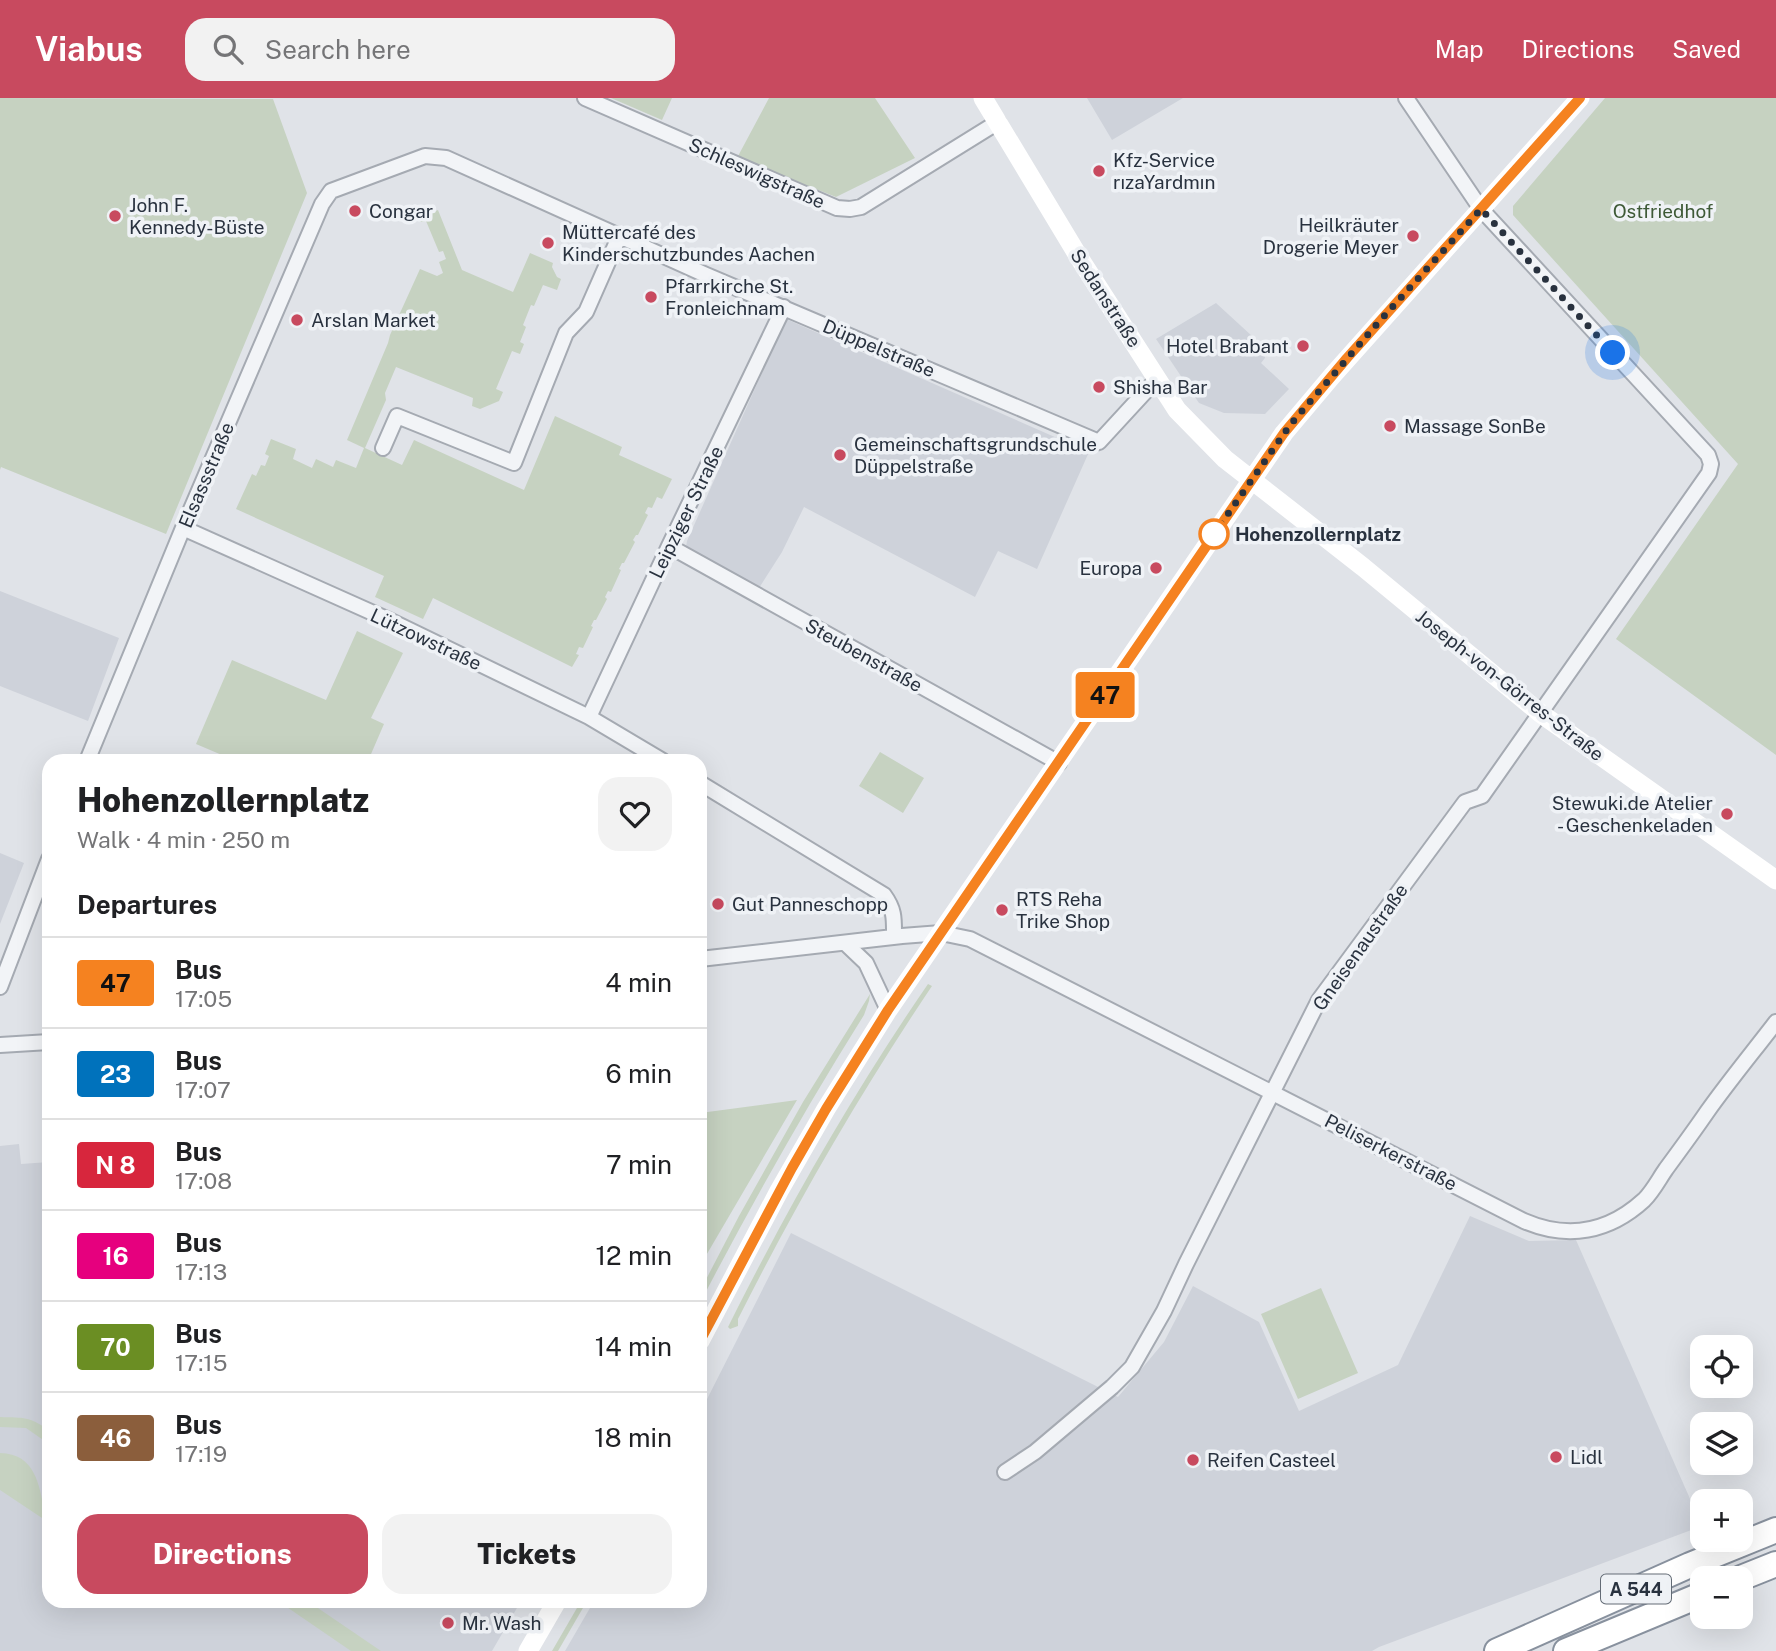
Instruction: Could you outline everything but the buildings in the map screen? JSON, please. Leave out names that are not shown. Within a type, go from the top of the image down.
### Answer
[{"type":"highway","name":"A 544","points":[[1497,1651],[1690,1565],[1776,1530]]},
{"type":"highway","points":[[1753,1573],[1776,1564]]},
{"type":"highway","name":"A 544","points":[[1566,1651],[1690,1599]]},
{"type":"main road","name":"Sedanstraße","points":[[983,98],[1080,259],[1177,410],[1218,452],[1251,480]]},
{"type":"main road","points":[[707,1328],[786,1179],[888,1010],[1290,425],[1580,98]]},
{"type":"main road","name":"Joseph-von-Görres-Straße","points":[[1251,480],[1353,559],[1540,713],[1776,880]]},
{"type":"main road","points":[[528,1651],[553,1608]]},
{"type":"street","name":"Schleswigstraße","points":[[585,98],[837,208],[850,209],[861,207],[998,122]]},
{"type":"street","points":[[1406,98],[1481,209]]},
{"type":"street","name":"Düppelstraße","points":[[425,156],[446,158],[619,237],[1099,442],[1157,379]]},
{"type":"street","name":"Elsassstraße","points":[[91,754],[183,528],[322,204],[331,191],[425,156]]},
{"type":"street","name":"Gneisenaustraße","points":[[1005,1472],[1035,1452],[1132,1367],[1164,1311],[1319,1000],[1465,802],[1482,796],[1709,473],[1711,464],[1708,455],[1481,209]]},
{"type":"street","points":[[383,448],[397,416],[514,464],[566,333],[586,312],[619,237]]},
{"type":"street","name":"Leipziger Straße","points":[[589,717],[784,307]]},
{"type":"street","name":"Lützowstraße","points":[[183,528],[391,621],[589,717],[651,754]]},
{"type":"street","name":"Steubenstraße","points":[[669,546],[1059,763]]},
{"type":"street","points":[[707,787],[884,895],[891,905],[894,917],[894,937]]},
{"type":"street","points":[[0,987],[42,877]]},
{"type":"street","name":"Peliserkerstraße","points":[[707,958],[942,933],[970,939],[1524,1221],[1542,1229],[1561,1231],[1583,1231],[1606,1224],[1625,1214],[1645,1198],[1776,1022]]},
{"type":"street","points":[[845,943],[866,963],[888,1010]]},
{"type":"street","points":[[0,1045],[42,1042]]},
{"type":"shaded area","points":[[1087,98],[1183,98],[1112,140]]},
{"type":"shaded area","points":[[1216,303],[1264,347],[1265,358],[1261,363],[1289,389],[1265,414],[1224,413],[1199,403],[1156,339]]},
{"type":"shaded area","name":"Gemeinschaftsgrundschule Düppelstraße","points":[[786,319],[1089,452],[1037,569],[998,551],[975,597],[804,507],[782,552],[759,588],[689,552],[687,541]]},
{"type":"shaded area","points":[[0,591],[119,638],[88,721],[0,686]]},
{"type":"shaded area","points":[[0,853],[24,863],[0,924]]},
{"type":"shaded area","points":[[19,1144],[21,1164],[42,1162],[42,1608],[517,1608],[492,1651],[0,1651],[0,1146]]},
{"type":"shaded area","points":[[1470,1216],[1529,1241],[1576,1240],[1690,1499],[1690,1530],[1372,1651],[565,1651],[590,1608],[707,1608],[707,1399],[791,1233],[1118,1397],[1164,1342],[1193,1286],[1259,1322],[1299,1411],[1398,1365]]},
{"type":"green space","points":[[0,98],[273,99],[307,193],[166,534],[1,467],[0,470]]},
{"type":"green space","points":[[611,98],[672,98],[662,120]]},
{"type":"green space","points":[[769,98],[875,98],[915,158],[836,197],[737,158]]},
{"type":"green space","name":"Ostfriedhof","points":[[1605,98],[1776,98],[1776,755],[1616,639],[1738,464],[1513,215],[1513,206]]},
{"type":"green space","points":[[438,210],[462,270],[513,292],[530,253],[553,263],[557,277],[561,279],[557,290],[543,285],[534,306],[531,305],[523,325],[526,327],[520,342],[524,344],[520,354],[512,351],[496,389],[503,392],[499,401],[480,409],[472,406],[473,398],[396,367],[385,393],[386,400],[365,448],[402,465],[414,440],[524,490],[555,416],[622,447],[619,455],[672,479],[662,499],[657,497],[652,508],[648,507],[645,513],[648,515],[619,569],[621,570],[611,592],[608,591],[605,597],[607,599],[591,626],[593,627],[583,648],[579,647],[576,654],[579,655],[572,667],[433,598],[423,619],[375,597],[384,576],[236,509],[252,474],[256,476],[261,465],[265,466],[269,456],[265,454],[271,439],[296,449],[293,459],[312,468],[316,459],[333,467],[336,460],[356,468],[364,448],[347,440],[390,335],[420,269],[437,276],[443,273],[439,262],[446,259],[443,251],[439,252],[426,221],[421,222],[419,218]]},
{"type":"green space","points":[[357,631],[403,653],[371,718],[384,724],[371,754],[220,754],[196,744],[232,660],[326,700]]},
{"type":"green space","points":[[880,752],[924,778],[903,813],[859,786]]},
{"type":"green space","points":[[928,984],[932,986],[879,1067],[806,1191],[738,1319],[738,1326],[730,1329],[728,1327],[804,1183],[876,1062]]},
{"type":"green space","points":[[870,994],[864,1015],[779,1158],[707,1290],[707,1278],[803,1102]]},
{"type":"green space","points":[[797,1100],[707,1254],[707,1112]]},
{"type":"green space","points":[[1321,1288],[1358,1373],[1298,1399],[1261,1314]]},
{"type":"green space","points":[[0,1417],[31,1420],[42,1426],[42,1439],[26,1428],[0,1427]]},
{"type":"green space","points":[[0,1453],[21,1459],[34,1473],[38,1482],[42,1497],[42,1518],[0,1490]]},
{"type":"green space","points":[[288,1608],[318,1608],[381,1651],[351,1651]]},
{"type":"green space","points":[[577,1608],[583,1608],[558,1651],[552,1651]]},
{"type":"bus line","name":"47","points":[[707,1328],[792,1168],[888,1010],[1284,433],[1347,358],[1580,98]]},
{"type":"place","name":"Kfz-Service rızaYardmın","points":[[1099,171]]},
{"type":"place","name":"Congar","points":[[355,211]]},
{"type":"place","name":"John F. Kennedy-Büste","points":[[115,216]]},
{"type":"place","name":"Heilkräuter Drogerie Meyer","points":[[1413,236]]},
{"type":"place","name":"Müttercafé des Kinderschutzbundes Aachen","points":[[548,243]]},
{"type":"place","name":"Pfarrkirche St. Fronleichnam","points":[[651,297]]},
{"type":"place","name":"Arslan Market","points":[[297,320]]},
{"type":"place","name":"Hotel Brabant","points":[[1303,346]]},
{"type":"place","name":"Shisha Bar","points":[[1099,387]]},
{"type":"place","name":"Massage SonBe","points":[[1390,426]]},
{"type":"place","name":"Gemeinschaftsgrundschule Düppelstraße","points":[[840,455]]},
{"type":"place","name":"Hohenzollernplatz","points":[[1214,534]]},
{"type":"place","name":"Europa","points":[[1156,568]]},
{"type":"place","name":"Stewuki.de Atelier - Geschenkeladen","points":[[1727,814]]},
{"type":"place","name":"Gut Panneschopp","points":[[718,904]]},
{"type":"place","name":"RTS Reha Trike Shop","points":[[1002,910]]},
{"type":"place","name":"Lidl","points":[[1556,1457]]},
{"type":"place","name":"Reifen Casteel","points":[[1193,1460]]},
{"type":"place","name":"Mr. Wash","points":[[448,1623]]},
{"type":"route","points":[[1214,534],[1290,425],[1481,209],[1613,353]]}]
